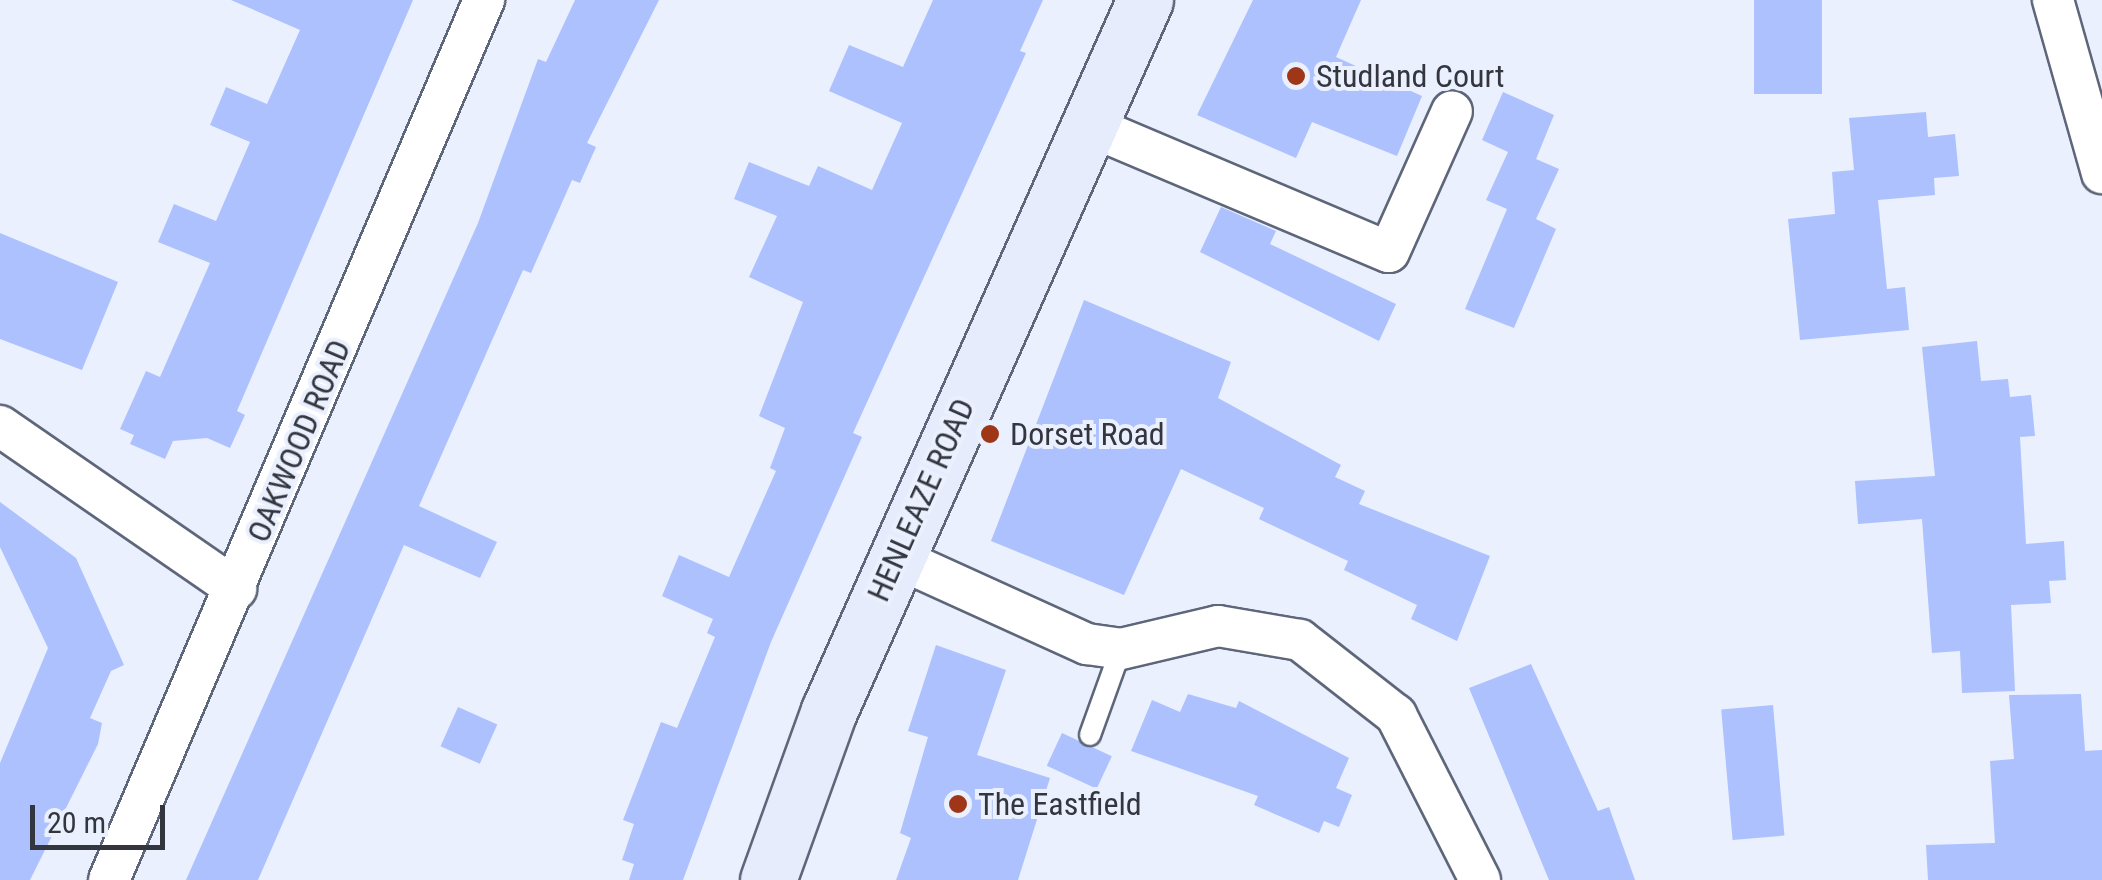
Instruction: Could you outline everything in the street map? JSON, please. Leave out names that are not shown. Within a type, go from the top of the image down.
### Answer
[{"type":"main road","name":"HENLEAZE ROAD","points":[[768,880],[895,557],[1145,0]]},
{"type":"street","name":"OAKWOOD ROAD","points":[[109,880],[484,0]]},
{"type":"street","points":[[2053,0],[2102,173]]},
{"type":"street","points":[[1090,126],[1389,252],[1452,111]]},
{"type":"street","points":[[0,426],[236,589]]},
{"type":"street","points":[[895,557],[1088,644],[1120,649],[1218,626],[1261,628],[1332,659],[1396,716],[1480,880]]},
{"type":"lane","points":[[1090,735],[1120,649]]},
{"type":"building","points":[[231,0],[413,0],[237,411],[245,415],[230,448],[207,438],[173,441],[165,459],[130,444],[134,435],[120,429],[146,371],[160,377],[210,263],[158,242],[174,204],[216,221],[250,142],[210,125],[226,87],[267,104],[300,30]]},
{"type":"building","points":[[575,0],[659,0],[587,143],[596,147],[580,183],[572,180],[531,273],[523,270],[419,506],[497,542],[480,578],[404,545],[258,880],[186,880],[478,223],[538,59],[546,62]]},
{"type":"building","points":[[933,0],[1043,0],[1020,51],[1026,53],[853,433],[862,437],[771,642],[683,880],[629,880],[634,864],[622,860],[634,824],[623,820],[661,722],[677,728],[715,637],[707,633],[713,619],[662,596],[679,555],[729,577],[776,471],[770,468],[785,428],[759,416],[803,302],[749,277],[777,216],[734,199],[749,162],[809,186],[818,166],[872,190],[902,123],[829,91],[849,45],[903,67]]},
{"type":"building","name":"Studland Court","points":[[1253,0],[1361,0],[1336,57],[1422,96],[1397,156],[1312,122],[1296,158],[1197,115]]},
{"type":"building","points":[[1754,0],[1822,0],[1822,94],[1754,94]]},
{"type":"building","points":[[1503,92],[1554,115],[1536,159],[1559,169],[1536,219],[1556,229],[1514,328],[1465,309],[1507,209],[1486,200],[1508,152],[1482,140]]},
{"type":"building","points":[[1926,112],[1928,137],[1955,134],[1959,176],[1934,178],[1935,195],[1878,200],[1887,289],[1905,287],[1909,330],[1800,340],[1788,219],[1835,214],[1832,172],[1854,170],[1849,118]]},
{"type":"building","points":[[1221,207],[1276,231],[1270,244],[1396,304],[1379,341],[1200,252]]},
{"type":"building","points":[[0,233],[118,282],[82,370],[0,339]]},
{"type":"building","points":[[1084,300],[1231,362],[1218,398],[1341,465],[1335,477],[1365,491],[1359,504],[1490,556],[1457,641],[1411,619],[1417,605],[1344,570],[1348,561],[1259,519],[1264,508],[1181,469],[1124,595],[991,541]]},
{"type":"building","points":[[1977,341],[1981,381],[2008,379],[2010,397],[2031,395],[2035,436],[2020,437],[2026,544],[2064,541],[2066,580],[2049,581],[2051,603],[2011,605],[2015,691],[1962,693],[1960,651],[1932,653],[1922,519],[1858,524],[1855,481],[1935,476],[1922,347]]},
{"type":"building","points":[[0,502],[76,558],[124,665],[111,671],[90,718],[102,723],[98,744],[30,880],[0,880],[0,763],[48,648],[0,547]]},
{"type":"building","points":[[936,645],[1006,670],[977,755],[1050,778],[1018,880],[896,880],[911,838],[900,833],[928,737],[908,731]]},
{"type":"building","points":[[1531,664],[1598,811],[1609,807],[1635,880],[1549,880],[1469,688]]},
{"type":"building","points":[[1188,694],[1236,708],[1239,701],[1349,758],[1336,788],[1352,795],[1339,827],[1324,821],[1319,833],[1254,805],[1258,796],[1131,751],[1152,700],[1180,712]]},
{"type":"building","points":[[2081,694],[2085,751],[2102,750],[2102,880],[1928,880],[1926,845],[1995,843],[1990,761],[2014,759],[2009,695]]},
{"type":"building","points":[[1773,705],[1784,836],[1733,840],[1721,710]]},
{"type":"building","points":[[458,707],[497,724],[480,764],[441,746]]},
{"type":"building","points":[[1062,733],[1112,756],[1097,789],[1047,766]]},
{"type":"place","name":"Studland Court","points":[[1296,76]]},
{"type":"place","name":"Dorset Road","points":[[990,434]]},
{"type":"place","name":"The Eastfield","points":[[958,804]]}]
